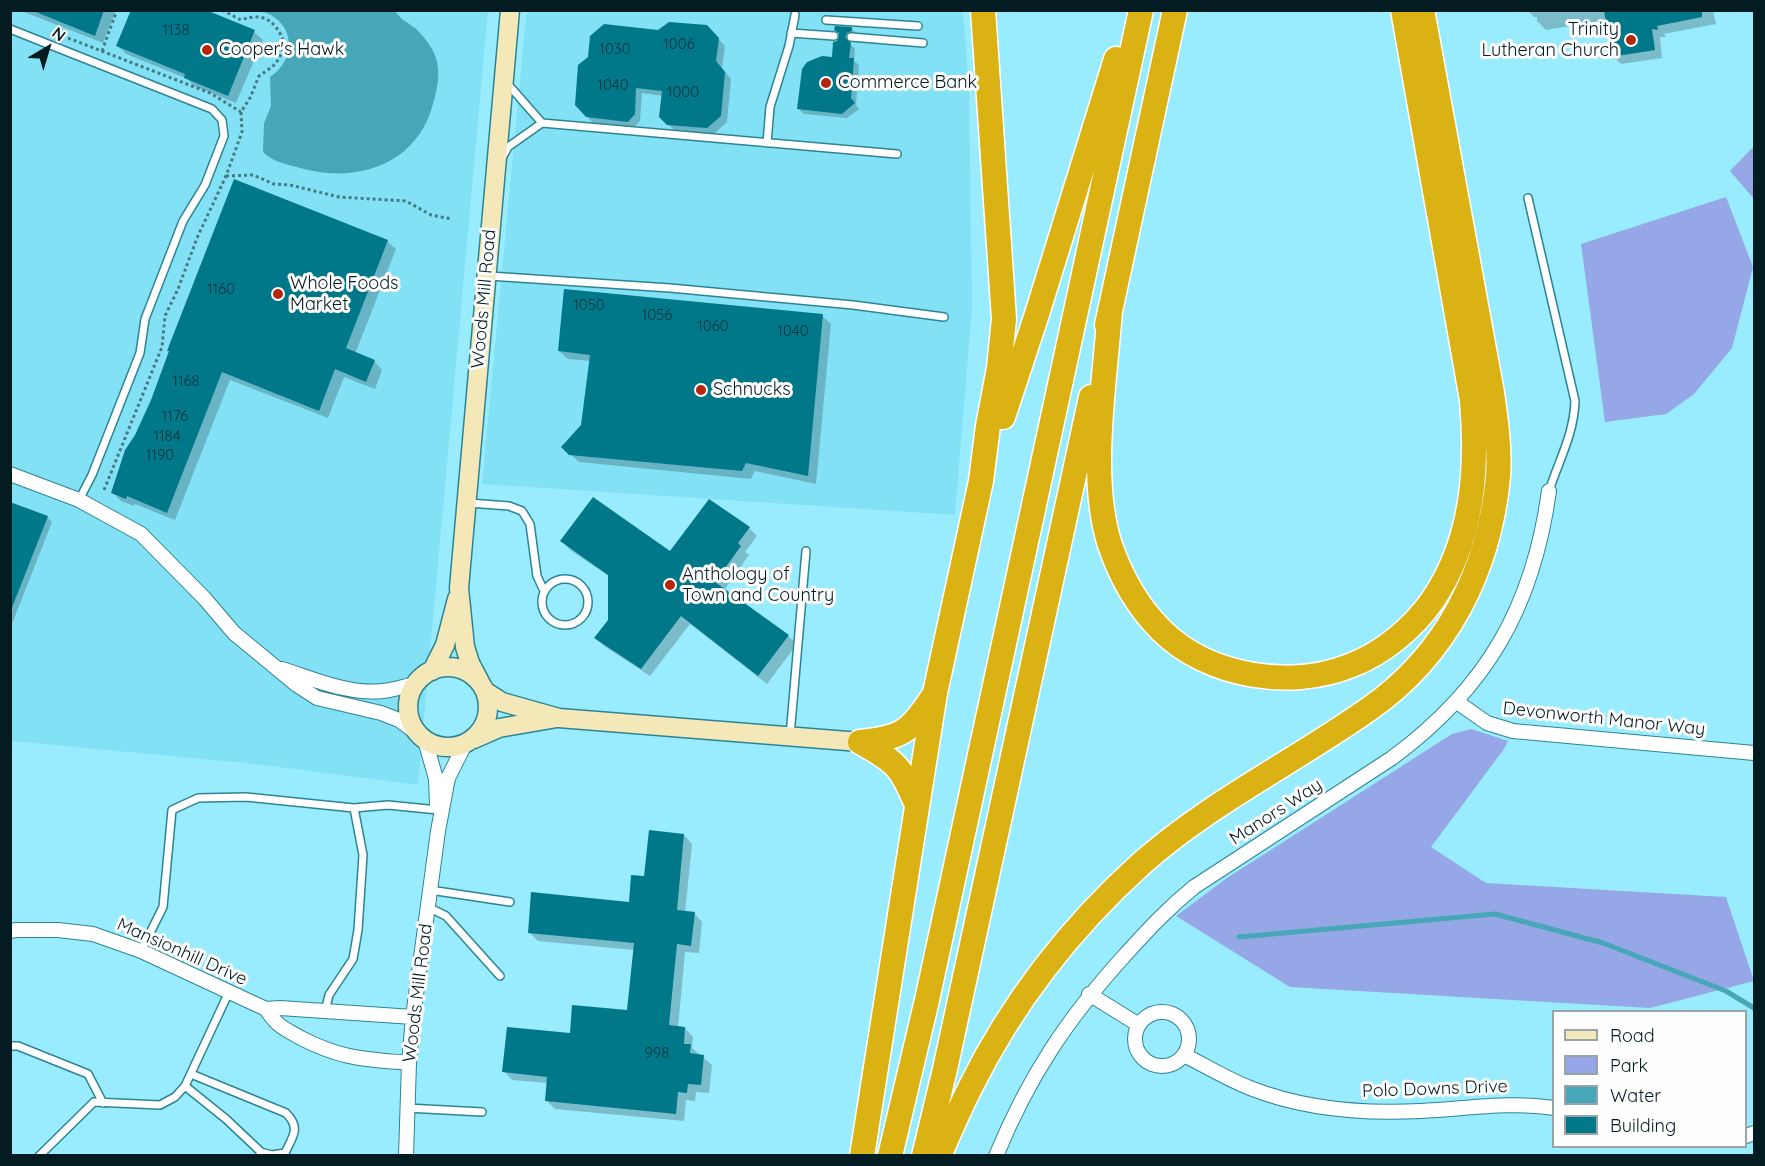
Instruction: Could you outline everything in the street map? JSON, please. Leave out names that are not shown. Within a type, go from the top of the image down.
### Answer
[{"type":"highway","points":[[862,1155],[935,693],[981,481],[999,368],[1004,319],[983,10]]},
{"type":"highway","points":[[981,481],[1037,314],[1131,10]]},
{"type":"highway","points":[[890,1155],[927,1000],[1141,10]]},
{"type":"highway","points":[[924,1155],[947,1059],[1175,10]]},
{"type":"highway","points":[[1110,310],[1100,438],[1102,513],[1122,576],[1140,605],[1162,631],[1189,652],[1221,667],[1251,675],[1287,677],[1315,676],[1352,666],[1382,649],[1409,628],[1432,601],[1452,565],[1465,531],[1475,468],[1475,435],[1472,400],[1403,10]]},
{"type":"highway","points":[[939,1155],[994,1043],[1035,980],[1097,906],[1143,862],[1185,828],[1371,708],[1427,655],[1451,622],[1470,588],[1483,556],[1492,520],[1498,475],[1498,433],[1422,10]]},
{"type":"highway","points":[[860,742],[887,740],[903,732],[919,719],[935,693]]},
{"type":"highway","points":[[860,742],[893,762],[903,774],[916,806]]},
{"type":"street","name":"Woods Mill Road","points":[[432,670],[445,645],[459,588],[510,12]]},
{"type":"street","points":[[10,474],[79,500],[141,534],[205,599],[234,633],[297,685],[317,698],[381,712],[444,747],[469,742],[499,728],[559,718],[860,742]]},
{"type":"street","name":"Manors Way","points":[[996,1155],[1031,1083],[1060,1034],[1089,994],[1165,911],[1194,887],[1392,758],[1421,737],[1457,702],[1502,641],[1521,602],[1545,521],[1549,491]]},
{"type":"street","name":"Woods Mill Road","points":[[459,588],[465,647],[482,687]]},
{"type":"street","points":[[277,667],[348,688],[369,691],[383,691],[416,684]]},
{"type":"street","points":[[421,736],[408,714],[411,693],[416,684],[432,670],[453,667],[463,670],[502,702],[524,706],[559,718]]},
{"type":"street","points":[[469,742],[486,722],[489,712],[482,687]]},
{"type":"street","name":"Devonworth Manor Way","points":[[1457,702],[1487,723],[1513,731],[1755,753]]},
{"type":"street","name":"Woods Mill Road","points":[[421,736],[436,779],[438,831]]},
{"type":"street","name":"Woods Mill Road","points":[[406,1155],[413,1017],[438,831],[448,778],[469,742]]},
{"type":"street","name":"Mansionhill Drive","points":[[10,932],[58,930],[93,934],[141,951],[266,1009],[413,1017]]},
{"type":"street","points":[[1089,994],[1139,1025]]},
{"type":"street","name":"Mansionhill Drive","points":[[266,1009],[275,1024],[323,1050],[350,1058],[409,1063]]},
{"type":"street","points":[[1161,1012],[1170,1013],[1179,1018],[1185,1025],[1189,1036],[1189,1046],[1185,1055],[1168,1066],[1148,1063],[1138,1051],[1135,1039],[1139,1025],[1151,1014],[1161,1012]]},
{"type":"street","name":"Polo Downs Drive","points":[[1185,1055],[1249,1087],[1296,1103],[1327,1108],[1397,1112],[1502,1104],[1552,1108]]},
{"type":"lane","points":[[767,142],[770,107],[796,12]]},
{"type":"lane","points":[[826,20],[918,26]]},
{"type":"lane","points":[[10,29],[213,109],[222,120],[224,136],[205,185],[183,221],[145,319],[140,353],[93,476],[79,500]]},
{"type":"lane","points":[[791,33],[834,36]]},
{"type":"lane","points":[[851,37],[923,43]]},
{"type":"lane","points":[[504,79],[542,123]]},
{"type":"lane","points":[[496,169],[508,147],[542,123],[897,154]]},
{"type":"lane","points":[[1528,198],[1575,401],[1572,433],[1549,491]]},
{"type":"lane","points":[[486,276],[670,288],[853,305],[944,317]]},
{"type":"lane","points":[[466,503],[509,506],[522,511],[530,524],[537,576],[544,591],[541,606],[548,619],[554,623],[569,625],[576,623],[586,612],[587,596],[584,589],[571,580],[555,580],[544,591]]},
{"type":"lane","points":[[790,736],[806,551]]},
{"type":"lane","points":[[141,951],[163,907],[172,810],[198,798],[246,797],[354,808],[388,805],[438,810]]},
{"type":"lane","points":[[325,1011],[329,995],[353,959],[358,930],[363,855],[354,808]]},
{"type":"lane","points":[[430,890],[510,902]]},
{"type":"lane","points":[[428,907],[446,916],[500,976]]},
{"type":"lane","points":[[39,1155],[94,1102],[160,1105],[175,1096],[185,1086],[229,992]]},
{"type":"lane","points":[[10,1046],[18,1046],[88,1074],[103,1104]]},
{"type":"lane","points":[[185,1086],[226,1119],[262,1154],[285,1153],[295,1132],[294,1121],[286,1113],[191,1074]]},
{"type":"lane","points":[[407,1108],[482,1112]]},
{"type":"path","points":[[102,51],[117,10]]},
{"type":"path","points":[[104,490],[162,347],[165,316],[197,238],[226,176],[242,132],[241,112],[259,76],[278,63],[285,45],[274,23],[252,16],[241,20],[222,10]]},
{"type":"path","points":[[61,35],[210,93],[241,112]]},
{"type":"path","points":[[226,176],[253,175],[274,184],[290,185],[339,197],[406,201],[431,215],[452,219]]},
{"type":"shaded area","points":[[10,11],[488,11],[418,785],[256,764],[11,741]]},
{"type":"shaded area","points":[[529,11],[963,11],[969,87],[972,308],[955,515],[482,484],[526,16]]},
{"type":"green space","points":[[1754,146],[1754,199],[1730,171]]},
{"type":"green space","points":[[1726,197],[1753,267],[1732,348],[1694,394],[1666,414],[1605,422],[1581,244]]},
{"type":"green space","points":[[1471,729],[1508,741],[1431,847],[1486,883],[1726,897],[1754,981],[1650,1008],[1290,987],[1176,916],[1227,878],[1452,734]]},
{"type":"water","points":[[260,11],[395,11],[415,28],[435,54],[438,76],[433,104],[425,125],[413,142],[399,155],[382,165],[362,171],[342,173],[300,168],[280,162],[263,152],[264,123],[271,106],[270,77],[285,60],[289,50],[289,40],[280,22]]},
{"type":"building","points":[[31,10],[104,10],[95,36]]},
{"type":"building","points":[[131,10],[206,10],[255,30],[228,96],[184,78],[185,74],[116,46]]},
{"type":"building","name":"Trinity Lutheran Church","points":[[1604,10],[1702,10],[1702,17],[1657,26],[1658,30],[1652,29],[1655,50],[1611,57]]},
{"type":"building","points":[[669,22],[707,25],[719,38],[716,61],[725,72],[721,116],[707,128],[667,125],[659,117],[662,91],[636,88],[635,114],[628,122],[586,117],[575,105],[578,65],[588,57],[590,36],[604,24],[658,30]]},
{"type":"building","name":"Commerce Bank","points":[[835,26],[852,27],[852,31],[845,37],[851,43],[849,58],[854,58],[851,98],[855,103],[842,114],[797,109],[802,69],[807,62],[822,56],[832,57],[833,42],[839,37],[839,33],[834,30]]},
{"type":"building","name":"Whole Foods Market","points":[[234,179],[388,240],[346,348],[375,360],[366,382],[335,369],[319,411],[222,372],[167,513],[127,496],[126,499],[111,493],[125,450],[135,435],[151,400],[169,351],[167,351]]},
{"type":"building","name":"Schnucks","points":[[564,289],[823,314],[808,476],[746,463],[742,471],[569,455],[561,447],[581,425],[590,355],[558,351]]},
{"type":"building","name":"Anthology of Town and Country","points":[[593,497],[670,551],[709,499],[750,527],[738,543],[741,546],[715,582],[789,635],[758,676],[681,616],[641,669],[594,638],[608,620],[608,575],[560,541]]},
{"type":"building","points":[[10,502],[48,516],[11,610],[10,610]]},
{"type":"building","points":[[649,830],[684,834],[677,910],[695,912],[691,946],[677,944],[669,1025],[685,1027],[684,1044],[691,1044],[690,1053],[704,1055],[701,1085],[688,1084],[687,1093],[678,1092],[676,1114],[545,1101],[547,1077],[502,1072],[507,1027],[570,1033],[572,1005],[627,1010],[634,943],[528,933],[531,892],[629,902],[631,875],[644,876]]},
{"type":"waterway","points":[[1239,937],[1495,914],[1603,943],[1726,991],[1754,1008]]},
{"type":"place","name":"Trinity Lutheran Church","points":[[1631,40]]},
{"type":"place","name":"Cooper's Hawk","points":[[207,50]]},
{"type":"place","name":"Commerce Bank","points":[[826,83]]},
{"type":"place","name":"Whole Foods Market","points":[[278,294]]},
{"type":"place","name":"Schnucks","points":[[701,390]]},
{"type":"place","name":"Anthology of Town and Country","points":[[670,585]]}]
